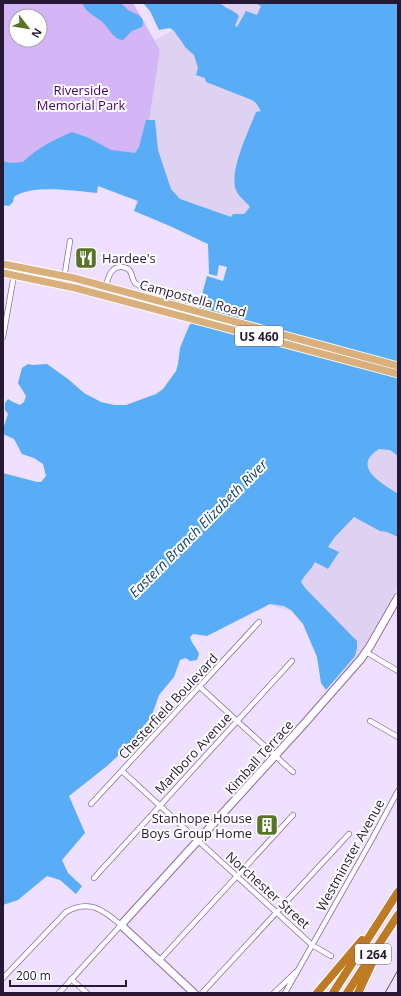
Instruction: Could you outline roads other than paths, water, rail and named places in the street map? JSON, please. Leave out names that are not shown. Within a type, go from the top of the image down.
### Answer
[{"type":"highway","name":"I 264","points":[[333,993],[398,892]]},
{"type":"highway","name":"I 264","points":[[347,993],[398,915]]},
{"type":"highway","points":[[317,993],[380,920]]},
{"type":"highway","points":[[358,993],[389,928]]},
{"type":"main road","name":"Campostella Road","points":[[3,264],[106,286],[398,366]]},
{"type":"main road","name":"Campostella Road","points":[[3,274],[63,285],[398,374]]},
{"type":"street","points":[[63,285],[70,241]]},
{"type":"street","points":[[106,286],[109,276],[114,269],[118,267],[125,267],[130,270],[135,283],[142,287],[180,299],[183,304]]},
{"type":"street","points":[[3,336],[14,275]]},
{"type":"street","name":"Kimball Terrace","points":[[58,993],[276,756],[366,652],[397,602]]},
{"type":"street","name":"Chesterfield Boulevard","points":[[91,804],[259,622]]},
{"type":"street","points":[[366,652],[398,671]]},
{"type":"street","name":"Marlboro Avenue","points":[[94,878],[292,661]]},
{"type":"street","points":[[200,687],[293,772]]},
{"type":"street","points":[[370,721],[398,737]]},
{"type":"street","name":"Norchester Street","points":[[122,771],[312,945],[331,956]]},
{"type":"street","name":"Westminster Avenue","points":[[285,993],[398,790]]},
{"type":"street","points":[[159,961],[293,815]]},
{"type":"street","points":[[202,993],[349,834]]},
{"type":"street","points":[[3,978],[66,912],[83,905],[96,907],[121,925],[194,993]]},
{"type":"street","points":[[274,993],[298,970]]},
{"type":"street","points":[[72,979],[88,993]]},
{"type":"water","points":[[82,3],[121,3],[128,10],[142,18],[142,27],[132,31],[123,40],[119,39],[113,35],[104,23],[88,11]]},
{"type":"water","name":"Eastern Branch Elizabeth River","points":[[143,3],[220,3],[239,16],[235,26],[237,27],[246,11],[257,15],[261,6],[255,3],[398,3],[398,456],[390,450],[379,449],[371,456],[368,462],[368,469],[378,480],[398,494],[398,537],[387,532],[380,531],[354,517],[334,538],[328,547],[339,552],[328,569],[315,562],[301,582],[357,641],[355,656],[326,690],[321,683],[317,657],[303,624],[291,610],[284,606],[270,604],[207,636],[193,634],[190,637],[199,654],[197,660],[190,661],[186,658],[180,660],[174,677],[159,695],[152,715],[147,722],[121,753],[69,796],[85,833],[62,860],[68,873],[82,886],[76,894],[60,880],[47,876],[18,900],[3,905],[3,473],[37,482],[41,482],[46,476],[43,464],[34,458],[22,454],[14,439],[3,434],[3,429],[8,414],[5,410],[5,403],[8,399],[20,405],[24,402],[26,396],[18,383],[22,368],[28,364],[47,364],[84,393],[101,402],[114,405],[126,405],[156,394],[163,389],[176,371],[180,348],[189,326],[196,317],[207,276],[223,281],[227,267],[219,265],[217,276],[209,274],[208,244],[134,211],[138,201],[98,186],[97,193],[54,189],[31,191],[14,197],[13,202],[9,206],[3,205],[3,161],[10,163],[23,162],[40,148],[72,132],[89,138],[111,150],[135,153],[139,147],[146,120],[155,120],[158,150],[171,189],[180,199],[231,217],[233,214],[244,214],[250,207],[236,190],[234,180],[235,171],[240,152],[256,112],[261,111],[252,100],[206,82],[205,78],[196,75],[198,68],[194,55],[186,48],[174,31],[170,28],[159,30],[150,11]]},
{"type":"tram line","points":[[385,993],[398,970]]},
{"type":"place","name":"Hardee's","points":[[86,258]]},
{"type":"place","name":"Stanhope House Boys Group Home","points":[[267,825]]},
{"type":"park label","name":"Riverside Memorial Park","points":[[81,98]]}]
